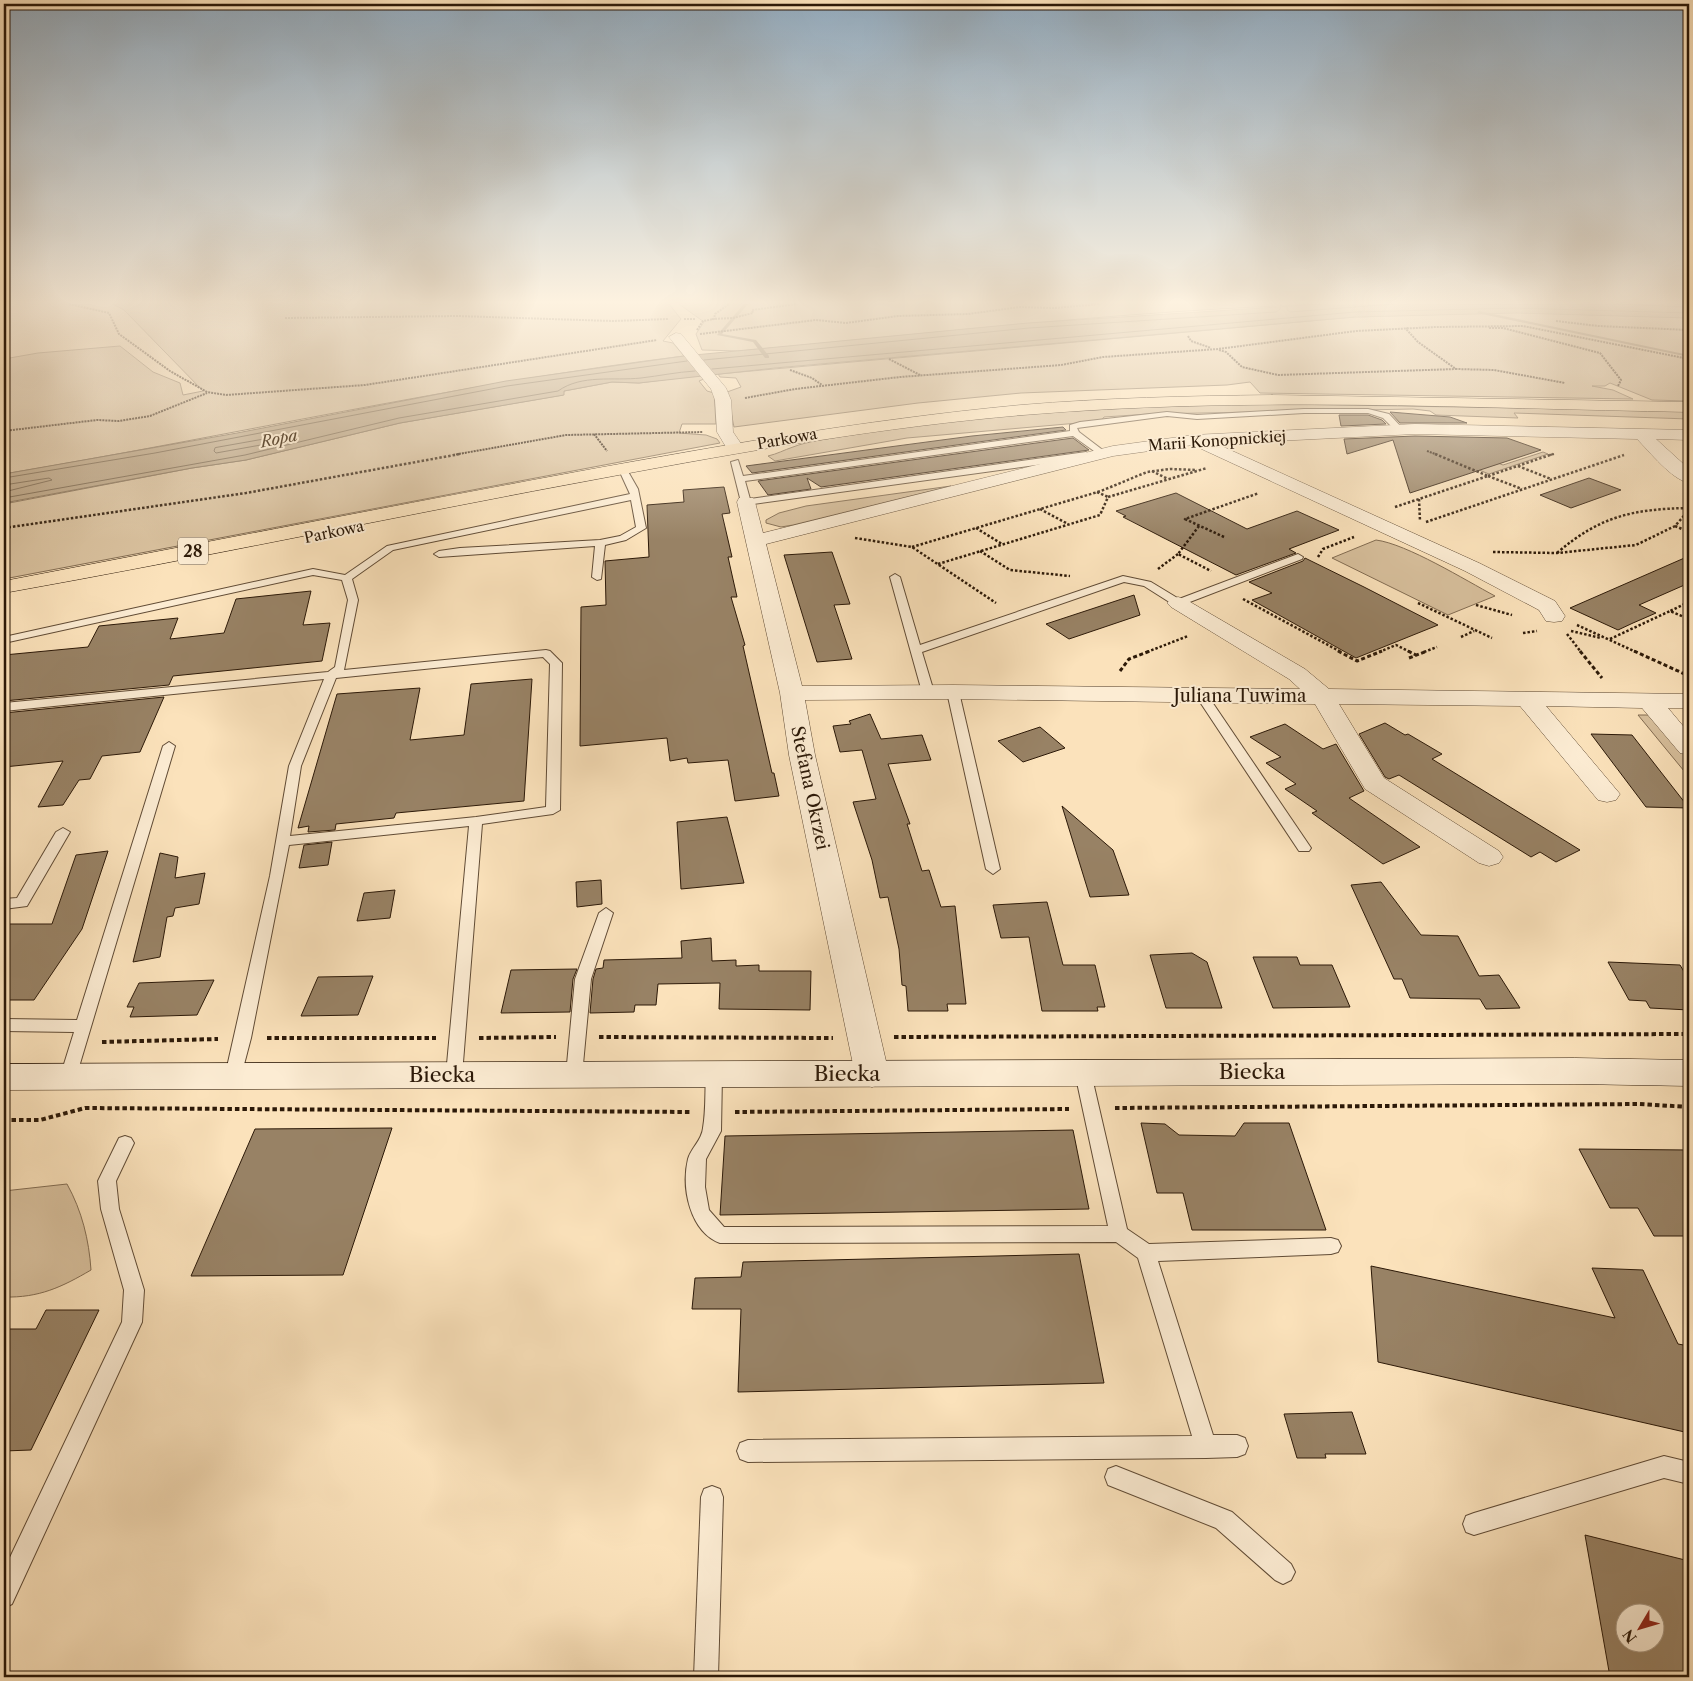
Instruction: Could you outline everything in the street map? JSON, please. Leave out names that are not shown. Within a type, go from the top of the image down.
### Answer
[{"type":"main road","name":"Parkowa","points":[[4,587],[664,461],[735,455],[899,423],[1024,410],[1146,402],[1334,399],[1689,407]]},
{"type":"main road","name":"Parkowa","points":[[4,599],[211,559],[664,461]]},
{"type":"street","points":[[714,382],[718,388],[723,406],[726,432],[735,455]]},
{"type":"street","name":"Marii Konopnickiej","points":[[756,541],[1107,452],[1194,440],[1400,430],[1689,435]]},
{"type":"street","points":[[1641,433],[1689,478]]},
{"type":"street","points":[[1194,440],[1480,571],[1547,606],[1554,616]]},
{"type":"street","name":"Stefana Okrzei","points":[[744,490],[792,693],[802,755],[872,1074]]},
{"type":"street","points":[[1178,603],[1296,674],[1322,696],[1374,784],[1489,858]]},
{"type":"street","name":"Juliana Tuwima","points":[[792,693],[953,692],[1322,696],[1688,703]]},
{"type":"street","points":[[1527,699],[1607,794]]},
{"type":"street","points":[[1650,702],[1689,748]]},
{"type":"street","name":"Biecka","points":[[4,1077],[1575,1070],[1689,1072]]},
{"type":"lane","points":[[1075,433],[1073,427],[1080,424],[1167,414],[1197,417],[1304,411],[1377,412],[1386,416],[1400,430]]},
{"type":"lane","points":[[744,490],[1075,433],[1107,452]]},
{"type":"lane","points":[[744,490],[1107,452]]},
{"type":"lane","points":[[735,455],[744,490]]},
{"type":"lane","points":[[439,554],[460,551],[600,543],[623,538],[641,528],[635,496],[623,470]]},
{"type":"lane","points":[[4,640],[314,572],[347,578],[390,548],[635,496]]},
{"type":"lane","points":[[597,577],[600,543]]},
{"type":"lane","points":[[917,650],[1124,578],[1147,584],[1178,603],[1298,557]]},
{"type":"lane","points":[[895,577],[928,692]]},
{"type":"lane","points":[[233,1076],[243,1038],[295,766],[331,675],[340,668],[353,600],[347,578]]},
{"type":"lane","points":[[4,707],[546,653],[556,663],[553,810],[476,821],[282,841]]},
{"type":"lane","points":[[953,692],[993,869]]},
{"type":"lane","points":[[1202,696],[1304,848]]},
{"type":"lane","points":[[68,1077],[169,746]]},
{"type":"lane","points":[[454,1075],[476,821]]},
{"type":"lane","points":[[4,904],[22,903],[63,832]]},
{"type":"lane","points":[[574,1075],[583,979],[606,912]]},
{"type":"lane","points":[[4,1025],[84,1026]]},
{"type":"lane","points":[[1084,1073],[1119,1234]]},
{"type":"lane","points":[[714,1074],[712,1131],[698,1158],[696,1187],[700,1213],[720,1235],[1119,1234],[1146,1253],[1331,1246]]},
{"type":"lane","points":[[4,1596],[132,1322],[134,1290],[110,1209],[107,1181],[125,1143]]},
{"type":"lane","points":[[1146,1253],[1206,1447]]},
{"type":"lane","points":[[748,1451],[1237,1446]]},
{"type":"lane","points":[[1474,1524],[1664,1467],[1689,1473]]},
{"type":"lane","points":[[1116,1477],[1224,1520],[1283,1572]]},
{"type":"lane","points":[[706,1677],[712,1497]]},
{"type":"path","points":[[190,382],[207,392],[226,395],[381,382]]},
{"type":"path","points":[[818,382],[822,386]]},
{"type":"path","points":[[723,406],[750,397],[857,382]]},
{"type":"path","points":[[1616,387],[1620,386],[1621,382]]},
{"type":"path","points":[[4,431],[97,420],[119,421],[150,416],[207,392]]},
{"type":"path","points":[[4,528],[246,493],[566,436],[726,432]]},
{"type":"path","points":[[1364,518],[1577,446],[1563,432]]},
{"type":"path","points":[[1419,499],[1420,524],[1653,446]]},
{"type":"path","points":[[1427,451],[1522,489]]},
{"type":"path","points":[[1097,492],[1108,497],[1237,460]]},
{"type":"path","points":[[1518,466],[1552,479]]},
{"type":"path","points":[[912,547],[1097,492],[1128,477],[1150,470],[1167,468],[1200,470]]},
{"type":"path","points":[[1224,537],[1185,519],[1288,483]]},
{"type":"path","points":[[938,564],[1100,515],[1108,497]]},
{"type":"path","points":[[1557,554],[1594,524],[1624,513],[1656,508],[1689,509]]},
{"type":"path","points":[[1039,509],[1068,525]]},
{"type":"path","points":[[1487,552],[1557,554],[1636,545],[1675,526],[1689,509]]},
{"type":"path","points":[[1199,526],[1178,554],[1217,574]]},
{"type":"path","points":[[1675,526],[1689,532]]},
{"type":"path","points":[[812,527],[852,537],[912,547],[1016,616]]},
{"type":"path","points":[[975,527],[1003,544]]},
{"type":"path","points":[[980,552],[1010,570],[1115,581]]},
{"type":"path","points":[[1238,596],[1358,661],[1396,645],[1416,655]]},
{"type":"path","points":[[1689,602],[1670,611],[1689,620]]},
{"type":"path","points":[[1418,603],[1492,638]]},
{"type":"path","points":[[1554,616],[1689,676]]},
{"type":"path","points":[[1554,616],[1608,686]]},
{"type":"path","points":[[1104,695],[1129,659],[1214,626]]},
{"type":"path","points":[[1461,637],[1475,631]]},
{"type":"path","points":[[1409,658],[1437,646]]},
{"type":"path","points":[[78,1043],[243,1038],[864,1038],[1689,1034]]},
{"type":"path","points":[[4,1120],[40,1120],[85,1108],[713,1112],[1639,1104],[1689,1107]]},
{"type":"shaded area","points":[[4,382],[179,382],[183,395],[203,391],[195,382],[505,382],[4,474]]},
{"type":"shaded area","points":[[610,382],[700,382],[707,391],[714,393],[716,424],[682,424],[679,433],[706,435],[717,439],[720,443],[4,579],[4,504],[192,468],[246,460],[400,423],[563,395],[564,391]]},
{"type":"shaded area","points":[[738,382],[1247,382],[1227,385],[1021,393],[918,403],[734,427],[727,392],[741,387]]},
{"type":"shaded area","points":[[1250,382],[1689,382],[1689,401],[1652,400],[1610,383],[1605,386],[1592,386],[1613,390],[1633,399],[1260,393]]},
{"type":"shaded area","points":[[1282,404],[1689,411],[1689,419],[1514,413],[1518,418],[1436,415],[1430,411],[1413,409],[1149,414],[1104,417],[1101,421],[907,438],[775,461],[768,456],[818,440],[954,421],[1172,406]]},
{"type":"shaded area","points":[[1399,438],[1485,458],[1503,465],[1543,452],[1548,454],[1489,474]]},
{"type":"shaded area","points":[[951,486],[793,525],[781,527],[766,523],[766,520],[779,513],[806,506]]},
{"type":"shaded area","points":[[1376,540],[1419,555],[1495,596],[1448,615],[1332,558]]},
{"type":"shaded area","points":[[1638,715],[1652,715],[1689,759],[1689,777]]},
{"type":"shaded area","points":[[67,1184],[84,1226],[91,1270],[70,1282],[50,1290],[28,1296],[4,1297],[4,1191]]},
{"type":"water","name":"Ropa","points":[[499,382],[610,382],[564,391],[564,395],[400,423],[246,460],[192,468],[4,503],[4,474],[237,433]]},
{"type":"building","points":[[1390,412],[1450,417],[1467,423],[1400,423]]},
{"type":"building","points":[[1339,415],[1368,415],[1382,420],[1386,424],[1341,426]]},
{"type":"building","points":[[1063,427],[1066,430],[752,473],[746,466],[972,436]]},
{"type":"building","points":[[1415,436],[1507,438],[1541,450],[1410,493],[1393,440],[1347,454],[1344,439]]},
{"type":"building","points":[[1073,438],[1089,450],[821,487],[807,478],[811,489],[768,495],[758,481]]},
{"type":"building","points":[[1589,478],[1621,490],[1571,508],[1540,495]]},
{"type":"building","points":[[724,487],[730,513],[722,514],[732,557],[728,557],[737,597],[731,597],[745,645],[743,646],[779,796],[735,801],[728,760],[688,763],[687,758],[670,761],[667,738],[580,746],[581,607],[606,605],[605,561],[649,557],[647,505],[684,502],[683,490]]},
{"type":"building","points":[[1176,493],[1247,529],[1297,511],[1339,530],[1289,549],[1296,553],[1236,575],[1123,517],[1126,516],[1116,511]]},
{"type":"building","points":[[832,552],[850,604],[834,605],[852,659],[817,662],[784,555]]},
{"type":"building","points":[[1689,556],[1689,583],[1639,605],[1656,613],[1618,630],[1570,608]]},
{"type":"building","points":[[1305,558],[1438,625],[1356,658],[1252,600],[1272,593],[1249,582],[1303,561]]},
{"type":"building","points":[[311,591],[303,625],[330,623],[322,661],[173,676],[169,685],[4,701],[4,655],[88,647],[99,626],[178,618],[170,639],[224,633],[236,599]]},
{"type":"building","points":[[1134,595],[1140,615],[1069,639],[1046,624]]},
{"type":"building","points":[[532,679],[524,801],[396,813],[394,818],[336,824],[335,830],[308,832],[309,826],[298,828],[337,694],[420,688],[410,740],[464,735],[471,684]]},
{"type":"building","points":[[164,697],[140,752],[102,756],[90,779],[79,780],[63,805],[38,807],[63,761],[4,767],[4,713]]},
{"type":"building","points":[[870,714],[881,739],[922,735],[931,760],[888,764],[910,824],[907,824],[922,871],[929,870],[941,907],[955,906],[966,1004],[947,1004],[948,1011],[908,1011],[906,986],[902,985],[899,949],[888,897],[880,898],[872,860],[853,802],[876,799],[862,750],[840,752],[833,726],[851,724],[849,721]]},
{"type":"building","points":[[1385,723],[1442,754],[1432,759],[1580,850],[1556,862],[1540,852],[1531,857],[1399,775],[1389,779],[1385,777],[1359,734]]},
{"type":"building","points":[[1285,724],[1323,749],[1336,744],[1364,791],[1349,798],[1420,847],[1383,864],[1312,813],[1317,811],[1285,789],[1296,784],[1266,763],[1281,757],[1250,737]]},
{"type":"building","points":[[1040,727],[1065,748],[1023,762],[998,741]]},
{"type":"building","points":[[1591,734],[1632,735],[1689,808],[1646,807]]},
{"type":"building","points":[[1062,806],[1113,850],[1129,895],[1090,897]]},
{"type":"building","points":[[727,817],[744,883],[681,889],[677,822]]},
{"type":"building","points":[[332,842],[328,865],[299,868],[304,845]]},
{"type":"building","points":[[108,851],[82,929],[34,1000],[4,1000],[4,924],[52,924],[76,855]]},
{"type":"building","points":[[160,853],[178,857],[175,878],[205,873],[199,904],[175,908],[173,916],[167,917],[160,957],[133,962]]},
{"type":"building","points":[[601,880],[602,904],[577,907],[576,882]]},
{"type":"building","points":[[1381,882],[1421,935],[1458,936],[1479,976],[1499,975],[1520,1008],[1486,1009],[1480,999],[1410,998],[1402,979],[1394,979],[1351,885]]},
{"type":"building","points":[[395,890],[390,918],[357,921],[364,893]]},
{"type":"building","points":[[1047,902],[1063,965],[1095,965],[1105,1007],[1097,1007],[1098,1011],[1042,1011],[1029,937],[1001,938],[993,905]]},
{"type":"building","points":[[711,938],[712,961],[736,960],[736,966],[759,965],[759,971],[811,971],[810,1010],[719,1009],[720,983],[658,984],[656,1005],[635,1005],[634,1012],[590,1013],[593,979],[596,969],[603,968],[604,960],[682,958],[681,941]]},
{"type":"building","points":[[1192,953],[1207,962],[1222,1008],[1166,1008],[1150,955]]},
{"type":"building","points":[[1253,957],[1297,957],[1300,965],[1332,965],[1350,1007],[1273,1008]]},
{"type":"building","points":[[1608,962],[1680,965],[1689,980],[1689,1010],[1650,1008],[1646,1001],[1629,1000]]},
{"type":"building","points":[[577,969],[573,979],[570,1012],[501,1013],[511,970]]},
{"type":"building","points":[[373,976],[358,1015],[301,1016],[318,977]]},
{"type":"building","points":[[214,980],[197,1015],[130,1017],[134,1007],[127,1007],[139,983]]},
{"type":"building","points":[[1141,1123],[1165,1124],[1179,1135],[1235,1136],[1244,1123],[1289,1123],[1326,1230],[1192,1230],[1183,1193],[1157,1193]]},
{"type":"building","points":[[392,1128],[343,1275],[191,1276],[255,1129]]},
{"type":"building","points":[[1073,1130],[1089,1209],[720,1215],[725,1136]]},
{"type":"building","points":[[1579,1149],[1689,1150],[1689,1236],[1654,1236],[1638,1208],[1610,1208]]},
{"type":"building","points":[[1079,1254],[1104,1383],[738,1392],[741,1309],[692,1309],[695,1278],[741,1277],[743,1262]]},
{"type":"building","points":[[1371,1266],[1615,1318],[1592,1268],[1643,1270],[1678,1344],[1689,1346],[1689,1433],[1378,1362]]},
{"type":"building","points":[[46,1310],[99,1310],[31,1450],[4,1451],[4,1329],[36,1329]]},
{"type":"building","points":[[1352,1412],[1366,1454],[1325,1454],[1326,1458],[1297,1458],[1284,1414]]},
{"type":"building","points":[[1585,1535],[1689,1561],[1689,1677],[1610,1677]]}]
